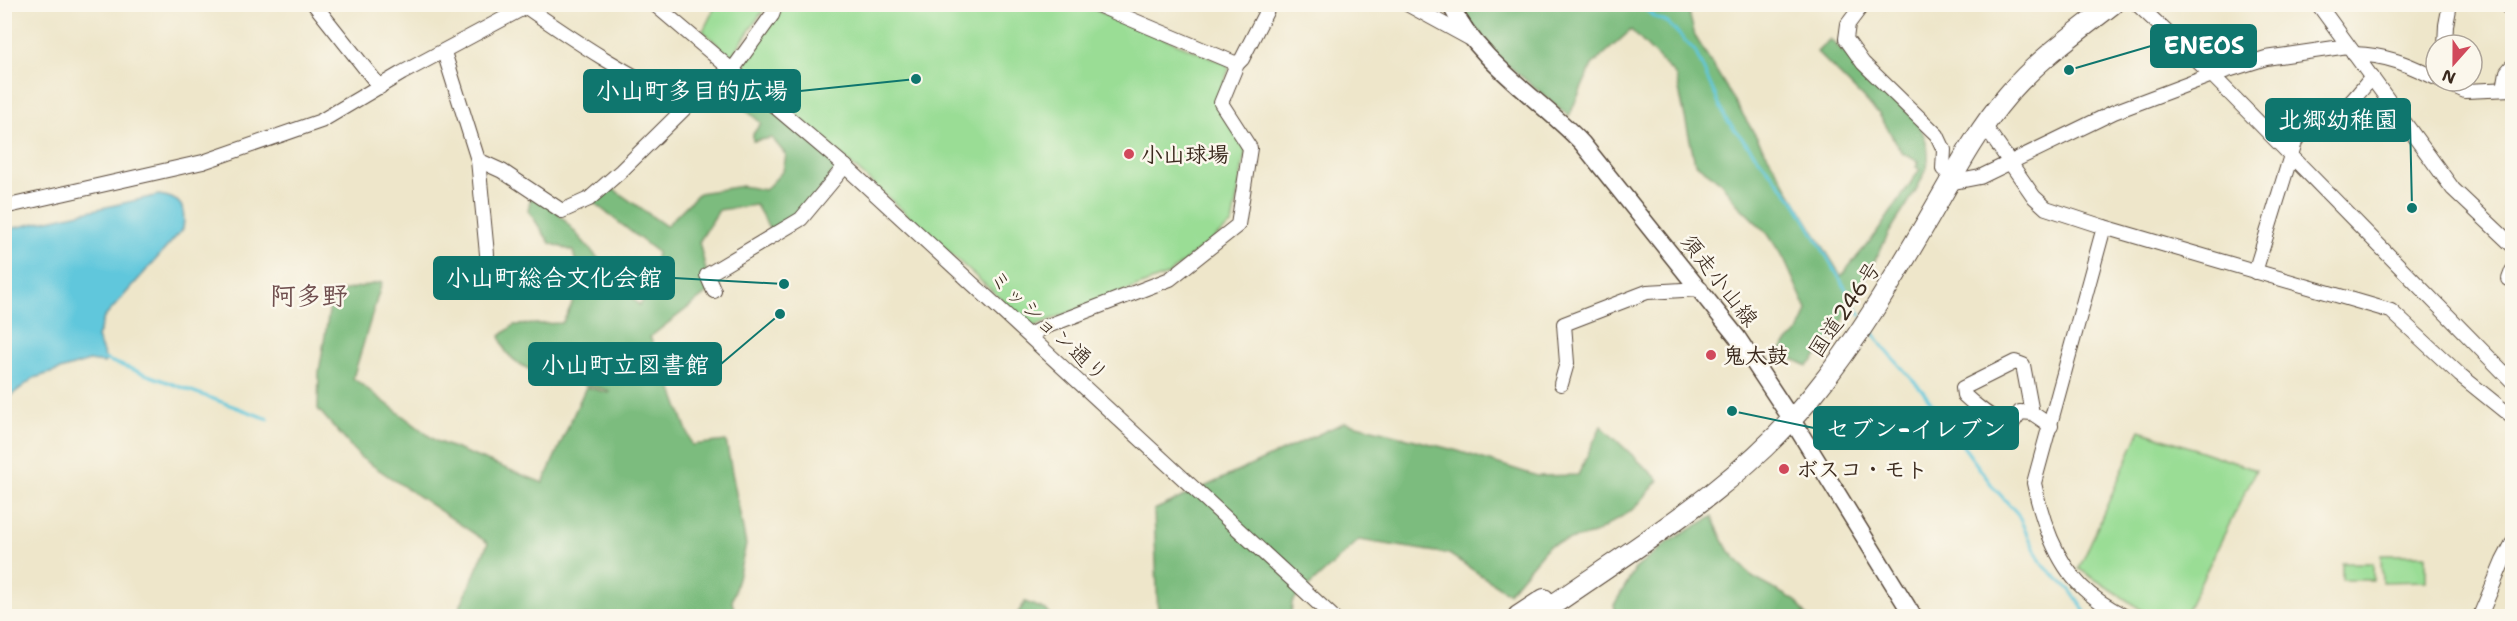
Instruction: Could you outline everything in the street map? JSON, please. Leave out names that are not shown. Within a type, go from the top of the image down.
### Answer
[{"type":"highway","name":"国道246号","points":[[1537,616],[1687,512],[1736,472],[1788,414],[1847,342],[1946,176],[1976,117],[2011,72],[2091,4]]},
{"type":"highway","name":"国道246号","points":[[1946,176],[1984,125],[2026,75],[2057,47],[2113,4]]},
{"type":"highway","name":"国道246号","points":[[1518,616],[1706,483],[1788,414]]},
{"type":"main road","name":"須走小山線","points":[[1450,4],[1471,39],[1582,143],[1701,289],[1737,337],[1788,414],[1913,616]]},
{"type":"street","points":[[314,4],[380,87]]},
{"type":"street","name":"ミッション通り","points":[[654,4],[845,166],[1332,616]]},
{"type":"street","points":[[478,160],[502,171],[562,211],[589,199],[689,104],[733,69],[772,15],[776,4]]},
{"type":"street","points":[[1095,4],[1237,64]]},
{"type":"street","points":[[1029,335],[1170,279],[1238,225],[1250,148],[1221,103],[1237,64],[1242,59],[1270,4]]},
{"type":"street","points":[[1407,4],[1471,39]]},
{"type":"street","points":[[1863,4],[1848,24],[1846,39],[1863,63],[1929,128],[1942,144],[1946,176],[1980,177],[2114,112],[2212,75],[2265,58],[2351,50],[2398,60],[2424,72]]},
{"type":"street","points":[[2137,4],[2212,75],[2512,381]]},
{"type":"street","points":[[2318,4],[2453,189],[2512,246]]},
{"type":"street","points":[[2445,33],[2450,4]]},
{"type":"street","points":[[2504,4],[2512,10]]},
{"type":"street","points":[[4,207],[203,162],[321,120],[526,5],[602,59],[652,87],[689,104]]},
{"type":"street","points":[[444,52],[478,160],[487,254]]},
{"type":"street","points":[[2484,90],[2508,89],[2507,72],[2512,66]]},
{"type":"street","points":[[2255,272],[2296,139],[2308,129],[2330,119],[2351,103],[2372,77]]},
{"type":"street","points":[[1984,125],[2039,204],[2053,212],[2391,311],[2460,375],[2512,417]]},
{"type":"street","points":[[714,291],[707,275],[801,219],[845,166]]},
{"type":"street","points":[[2104,227],[2034,483],[2039,504],[2069,571],[2082,587],[2124,616]]},
{"type":"street","points":[[1561,384],[1567,363],[1564,324],[1647,292],[1701,289]]},
{"type":"street","points":[[2012,424],[2004,423],[1977,406],[1964,395],[1964,388],[2015,362],[2023,365],[2032,413]]},
{"type":"street","points":[[2005,443],[2012,424],[2020,412],[2032,413],[2051,426]]},
{"type":"street","points":[[2480,616],[2512,544]]},
{"type":"green space","points":[[716,5],[767,5],[731,57],[703,31]]},
{"type":"green space","points":[[781,5],[1083,5],[1227,64],[1229,69],[1216,103],[1246,149],[1232,224],[1167,275],[1032,327],[743,67]]},
{"type":"green space","points":[[1458,5],[1687,5],[1695,36],[1841,276],[1876,234],[1920,169],[1916,167],[1919,162],[1902,153],[1879,114],[1817,52],[1830,39],[1917,121],[1928,150],[1928,163],[1923,177],[1889,233],[1844,319],[1808,366],[1778,352],[1800,330],[1807,310],[1784,259],[1768,234],[1736,203],[1721,182],[1695,163],[1676,76],[1631,30],[1592,65],[1569,116],[1474,37]]},
{"type":"green space","points":[[737,76],[843,169],[813,211],[771,231],[756,205],[719,210],[699,242],[711,290],[650,337],[692,445],[726,441],[746,545],[732,602],[736,616],[456,616],[488,543],[360,457],[318,409],[319,372],[332,293],[382,282],[353,378],[436,441],[543,483],[586,387],[609,393],[610,391],[529,369],[517,362],[504,347],[500,336],[514,325],[562,323],[571,306],[576,289],[577,271],[573,251],[550,243],[528,210],[531,196],[553,207],[639,305],[651,291],[657,252],[589,199],[606,184],[666,226],[699,193],[742,186],[765,190],[783,171],[786,155],[772,138],[753,141],[753,134],[761,123],[724,91]]},
{"type":"green space","points":[[1345,422],[1458,451],[1537,476],[1578,475],[1601,426],[1659,480],[1635,508],[1594,534],[1549,545],[1508,593],[1449,554],[1359,540],[1292,602],[1291,616],[1158,616],[1154,510]]},
{"type":"green space","points":[[2140,430],[2256,470],[2184,616],[2151,616],[2079,569]]},
{"type":"green space","points":[[1712,517],[1727,548],[1752,577],[1796,601],[1807,616],[1617,616],[1614,605],[1635,569],[1668,542]]},
{"type":"green space","points":[[2381,555],[2426,555],[2426,581],[2382,582]]},
{"type":"green space","points":[[2342,563],[2373,563],[2373,580],[2342,580]]},
{"type":"green space","points":[[1025,602],[1046,610],[1051,616],[1016,616]]},
{"type":"water","points":[[159,195],[173,198],[181,205],[184,215],[183,229],[104,318],[97,337],[106,360],[104,363],[89,361],[34,378],[5,400],[5,230]]},
{"type":"waterway","points":[[1639,4],[1655,17],[1668,23],[1695,51],[1726,119],[1795,202],[1861,315]]},
{"type":"waterway","points":[[4,226],[7,233]]},
{"type":"waterway","points":[[1870,327],[1883,347],[1921,389],[1994,488],[2017,513],[2042,564],[2070,590],[2088,616]]},
{"type":"waterway","points":[[104,359],[268,419]]},
{"type":"place","name":"ENEOS","points":[[2069,70]]},
{"type":"place","name":"小山町多目的広場","points":[[916,79]]},
{"type":"place","name":"小山球場","points":[[1129,154]]},
{"type":"place","name":"北郷幼稚園","points":[[2412,208]]},
{"type":"place","name":"小山町総合文化会館","points":[[784,284]]},
{"type":"place","name":"小山町立図書館","points":[[780,314]]},
{"type":"place","name":"鬼太鼓","points":[[1711,355]]},
{"type":"place","name":"セブン-イレブン","points":[[1732,411]]},
{"type":"place","name":"ボスコ・モト","points":[[1784,469]]},
{"type":"district","name":"阿多野","points":[[309,296]]}]
